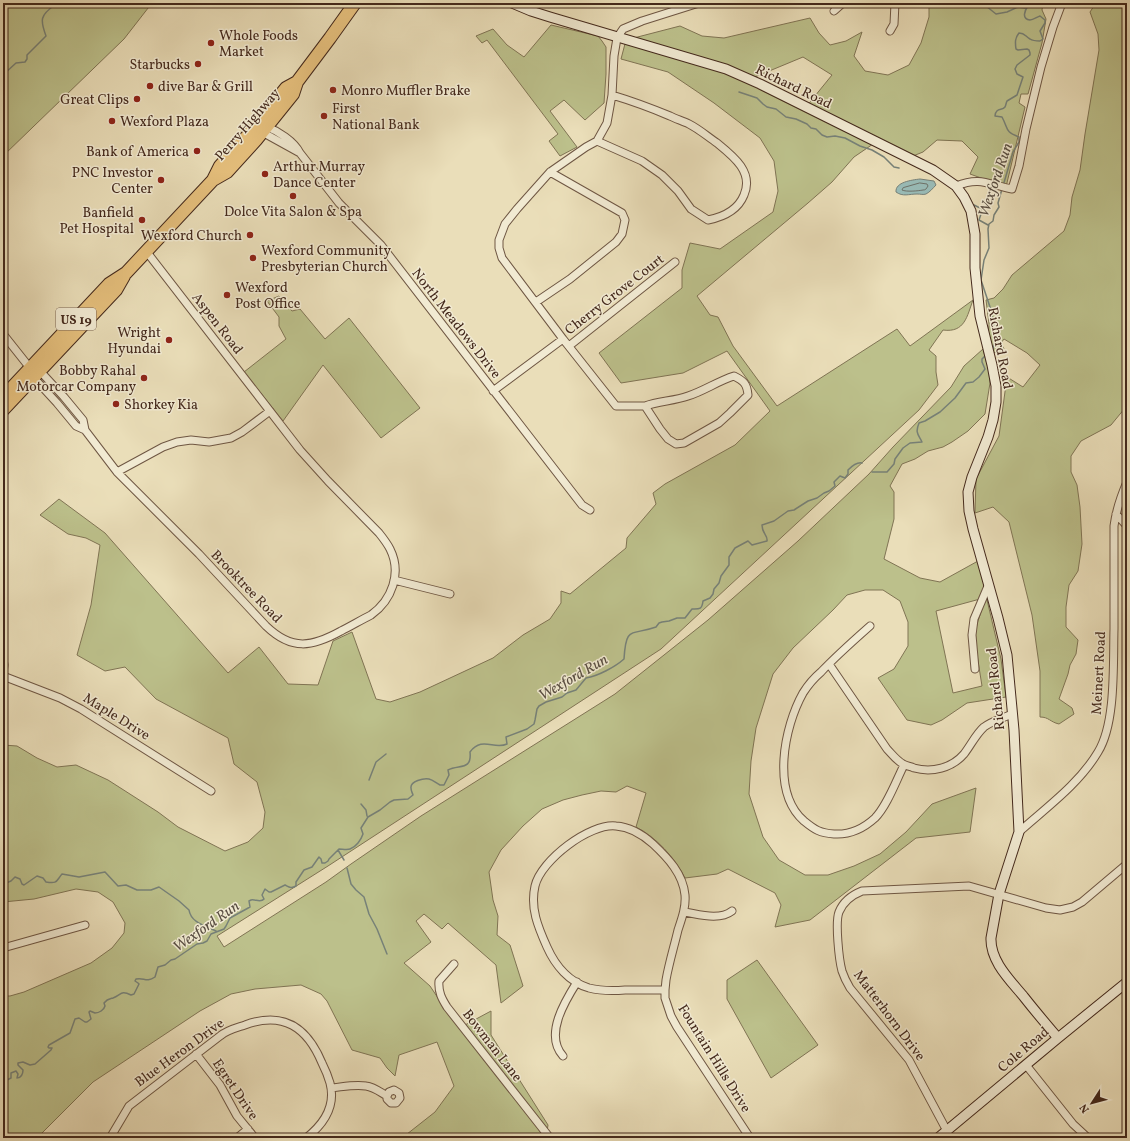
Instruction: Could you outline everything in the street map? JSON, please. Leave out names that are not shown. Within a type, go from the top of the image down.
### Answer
[{"type":"highway","name":"Perry Highway","points":[[3,410],[34,372],[116,290],[126,273],[213,180],[220,166],[262,127],[286,88],[297,82],[355,3]]},
{"type":"highway","name":"Perry Highway","points":[[3,397],[34,372]]},
{"type":"street","name":"Richard Road","points":[[512,3],[531,12],[726,69],[760,84],[933,170],[956,186],[964,197],[971,212],[975,234],[975,268],[980,316],[996,386],[996,402],[993,420],[968,492],[970,517],[1007,655],[1019,832],[999,894],[991,944],[994,954],[1008,978],[1058,1038]]},
{"type":"street","points":[[645,406],[668,439],[676,444],[684,443],[719,423],[748,395],[747,387],[742,380],[734,376],[687,397],[645,406],[616,406],[502,258],[499,248],[499,240],[505,224],[550,172],[597,141],[607,123],[612,95],[614,56],[617,38],[623,29],[642,21],[698,3]]},
{"type":"street","points":[[834,11],[843,3]]},
{"type":"street","points":[[890,31],[894,24],[894,3]]},
{"type":"street","points":[[956,186],[974,181],[990,183],[1012,189],[1019,166],[1041,67],[1062,3]]},
{"type":"street","points":[[597,141],[642,161],[662,175],[678,191],[691,209],[708,220],[718,218],[734,209],[741,202],[747,190],[746,178],[742,166],[734,156],[704,134],[689,124],[642,104],[612,95]]},
{"type":"street","name":"North Meadows Drive","points":[[262,127],[300,153],[339,204],[381,245],[582,505],[590,510]]},
{"type":"street","points":[[536,302],[575,275],[616,242],[622,234],[625,220],[622,213],[615,208],[550,172]]},
{"type":"street","name":"Aspen Road","points":[[146,251],[270,412]]},
{"type":"street","name":"Cherry Grove Court","points":[[569,346],[675,262]]},
{"type":"street","name":"Brooktree Road","points":[[3,334],[34,372],[70,404],[83,420],[84,430],[117,472],[195,550],[266,626],[275,634],[286,640],[304,644],[316,643],[377,611],[391,592],[394,580],[395,563],[390,549],[379,533],[312,465],[270,412]]},
{"type":"street","points":[[493,391],[563,339]]},
{"type":"street","points":[[117,472],[163,447],[177,442],[191,440],[214,441],[231,438],[248,429],[270,412]]},
{"type":"street","name":"Meinert Road","points":[[1019,832],[1067,790],[1084,772],[1099,752],[1107,730],[1112,697],[1114,526],[1116,514],[1127,482]]},
{"type":"street","points":[[1116,514],[1127,526]]},
{"type":"street","points":[[394,580],[450,594]]},
{"type":"street","points":[[975,669],[972,635],[974,619],[988,586]]},
{"type":"street","points":[[870,626],[829,664],[804,691],[786,740],[784,779],[788,796],[800,818],[821,832],[844,834],[856,831],[875,818],[904,765]]},
{"type":"street","points":[[3,659],[3,673]]},
{"type":"street","points":[[829,664],[887,749],[904,765],[918,769],[931,770],[948,766],[963,755],[984,727],[1012,714]]},
{"type":"street","name":"Maple Drive","points":[[3,676],[60,698],[81,709],[211,791]]},
{"type":"street","name":"Fountain Hills Drive","points":[[665,990],[604,991],[588,987],[577,982],[564,972],[550,954],[535,918],[533,898],[539,874],[562,850],[588,832],[606,826],[615,826],[633,830],[644,837],[662,853],[679,874],[684,888],[684,912],[667,970],[665,990],[667,1006],[677,1027],[750,1138]]},
{"type":"street","name":"Matterhorn Drive","points":[[947,1131],[909,1060],[850,988],[844,977],[839,952],[838,915],[842,907],[851,896],[868,890],[969,886],[1046,908],[1060,910],[1073,908],[1082,902],[1127,864]]},
{"type":"street","points":[[684,912],[721,916],[732,911]]},
{"type":"street","points":[[3,948],[85,925]]},
{"type":"street","name":"Bowman Lane","points":[[454,964],[439,981],[439,992],[442,999],[550,1138]]},
{"type":"street","points":[[563,1056],[559,1051],[556,1040],[557,1024],[561,1009],[577,982]]},
{"type":"street","name":"Cole Road","points":[[938,1138],[1127,982]]},
{"type":"street","name":"Blue Heron Drive","points":[[110,1138],[129,1106],[220,1036],[229,1030],[254,1021],[273,1019],[297,1028],[309,1040],[328,1077],[331,1088],[331,1100],[324,1120],[315,1131],[306,1138]]},
{"type":"street","name":"Egret Drive","points":[[196,1054],[220,1085],[232,1109],[255,1138]]},
{"type":"street","points":[[1026,1065],[1073,1124],[1087,1137]]},
{"type":"street","points":[[331,1088],[354,1085],[366,1086],[376,1089],[386,1096]]},
{"type":"street","points":[[237,1138],[248,1130]]},
{"type":"green space","points":[[3,3],[152,3],[124,39],[3,156]]},
{"type":"green space","points":[[929,3],[1043,3],[1042,10],[1046,19],[1042,43],[1028,94],[1021,94],[1019,103],[1025,107],[1006,187],[970,174],[978,157],[962,141],[937,140],[923,152],[908,158],[876,142],[854,157],[832,182],[697,296],[710,315],[718,317],[733,346],[777,406],[897,329],[910,346],[973,300],[967,317],[961,326],[956,329],[943,330],[929,350],[936,356],[938,385],[919,410],[661,649],[328,866],[217,936],[224,947],[326,882],[421,816],[615,694],[708,620],[798,541],[869,474],[951,387],[964,366],[983,349],[989,372],[990,383],[985,414],[968,431],[952,442],[943,447],[928,451],[915,459],[902,464],[890,486],[894,492],[894,519],[884,559],[920,578],[940,582],[978,561],[985,584],[980,599],[936,611],[953,693],[982,686],[974,636],[985,600],[987,600],[1001,659],[1006,697],[967,703],[942,720],[931,725],[907,720],[878,678],[894,669],[908,646],[908,622],[900,601],[883,590],[865,590],[847,595],[793,648],[773,674],[756,728],[751,761],[749,794],[763,837],[779,860],[805,875],[828,875],[854,866],[880,854],[906,832],[932,804],[976,788],[970,832],[916,838],[810,920],[775,927],[781,905],[775,893],[728,869],[717,874],[685,878],[676,863],[658,842],[636,827],[646,793],[627,786],[616,792],[601,791],[563,800],[542,809],[523,826],[501,850],[489,872],[493,900],[498,916],[497,935],[510,945],[523,986],[501,1003],[496,965],[448,923],[442,929],[424,914],[416,921],[431,942],[404,963],[430,986],[450,1016],[465,1025],[491,1011],[491,1035],[548,1125],[546,1138],[402,1138],[435,1112],[454,1086],[437,1042],[399,1055],[395,1076],[380,1058],[352,1050],[327,1001],[321,994],[301,985],[255,989],[231,994],[200,1011],[93,1082],[37,1138],[3,1138],[3,996],[10,996],[24,992],[91,963],[112,948],[124,933],[125,923],[113,902],[98,892],[76,889],[34,899],[3,902],[3,745],[17,746],[37,758],[57,767],[76,765],[108,780],[158,812],[178,827],[225,851],[248,842],[263,828],[265,812],[257,782],[234,764],[228,738],[156,699],[125,667],[105,671],[77,655],[91,605],[100,545],[86,538],[68,534],[40,515],[59,499],[105,533],[228,673],[259,647],[288,684],[318,685],[333,641],[352,632],[376,699],[390,702],[420,692],[493,658],[523,635],[550,619],[561,603],[561,591],[570,594],[626,548],[627,538],[656,504],[653,493],[665,484],[735,445],[770,411],[727,351],[683,373],[621,383],[599,353],[682,288],[682,270],[690,243],[720,249],[773,212],[778,191],[774,161],[760,138],[714,103],[668,72],[621,59],[626,40],[680,26],[702,36],[724,38],[810,18],[819,33],[830,45],[846,41],[862,32],[854,56],[865,71],[888,75],[909,65],[921,43],[929,17]],"holes":[[[803,57],[832,75],[806,107],[750,79]]]},
{"type":"green space","points":[[1096,3],[1127,3],[1127,403],[1125,408],[1111,425],[1081,441],[1071,456],[1071,472],[1077,485],[1080,507],[1082,544],[1078,571],[1069,585],[1066,607],[1066,627],[1078,640],[1076,654],[1070,665],[1059,699],[1072,708],[1074,714],[1059,724],[1040,717],[1040,671],[1032,615],[1009,522],[993,507],[975,513],[976,479],[999,436],[1007,377],[1023,387],[1040,365],[1027,353],[1004,339],[1001,343],[1004,349],[993,353],[988,339],[989,324],[986,300],[994,298],[1003,289],[1012,275],[1064,231],[1070,215],[1072,197],[1080,170],[1099,50],[1098,34],[1090,12]]},
{"type":"green space","points":[[551,25],[598,36],[606,47],[604,103],[585,120],[564,100],[550,111],[577,147],[560,156],[549,141],[558,134],[487,40],[482,43],[476,36],[493,29],[507,45],[524,57]]},
{"type":"green space","points":[[279,296],[292,311],[300,309],[325,339],[349,318],[420,408],[381,438],[323,365],[283,421],[244,372],[286,339],[279,326],[279,317],[267,301]]},
{"type":"green space","points":[[757,960],[818,1045],[771,1078],[727,999],[727,980]]},
{"type":"water","points":[[920,179],[934,181],[936,185],[925,194],[904,195],[896,192],[896,189],[901,184]]},
{"type":"waterway","points":[[3,82],[4,74],[16,63],[25,62],[27,55],[46,36],[42,22],[43,18],[46,12],[55,5],[55,3]]},
{"type":"waterway","points":[[976,3],[986,6],[996,14],[1007,12],[1018,7],[1025,8]]},
{"type":"waterway","name":"Wexford Run","points":[[1003,186],[1013,152],[1019,142],[1019,137],[1008,130],[1002,117],[995,116],[998,110],[1005,107],[1007,101],[1017,95],[1023,77],[1017,74],[1015,69],[1017,65],[1030,55],[1029,50],[1027,49],[1016,49],[1015,44],[1019,33],[1035,41],[1040,41],[1043,39],[1040,31],[1045,23],[1045,20],[1040,16],[1032,20],[1025,18],[1025,12],[1028,6],[1038,3]]},
{"type":"waterway","points":[[739,92],[757,98],[767,107],[776,109],[786,117],[796,119],[807,124],[811,128],[816,129],[822,135],[827,137],[835,136],[845,138],[860,146],[872,150],[884,157],[894,167],[899,168]]},
{"type":"waterway","name":"Wexford Run","points":[[993,349],[996,339],[991,310],[981,280],[984,260],[989,248],[989,224],[993,221],[994,215],[999,207],[998,203],[1002,189]]},
{"type":"waterway","points":[[974,205],[982,209],[979,220],[988,225]]},
{"type":"waterway","name":"Wexford Run","points":[[872,472],[887,472],[894,464],[895,459],[903,448],[910,443],[922,442],[917,431],[919,423],[940,412],[955,398],[966,383],[973,382],[979,377],[985,369],[982,362],[982,359],[985,356]]},
{"type":"waterway","name":"Wexford Run","points":[[3,1079],[7,1080],[11,1078],[11,1073],[16,1071],[18,1074],[17,1078],[20,1077],[23,1070],[18,1063],[23,1062],[30,1065],[35,1064],[51,1050],[52,1048],[49,1048],[49,1045],[70,1033],[75,1019],[79,1018],[87,1022],[91,1019],[89,1012],[95,1013],[101,1011],[104,1009],[104,1003],[107,1000],[122,993],[131,995],[134,994],[139,984],[135,981],[136,979],[152,979],[155,977],[158,967],[165,965],[197,944],[207,941],[211,934],[224,929],[230,918],[250,907],[249,901],[263,900],[262,895],[265,889],[271,892],[285,885],[294,887],[296,886],[296,882],[304,870],[312,867],[319,857],[322,863],[325,863],[339,849],[349,849],[354,847],[363,834],[361,828],[368,817],[394,800],[408,799],[413,795],[411,786],[415,782],[429,779],[440,785],[444,785],[449,775],[448,770],[467,764],[469,762],[470,752],[475,747],[484,744],[497,746],[507,744],[506,737],[527,729],[534,724],[539,706],[576,690],[586,678],[606,671],[624,659],[628,636],[635,632],[656,627],[662,622],[677,618],[685,618],[692,609],[700,608],[703,601],[710,598],[713,594],[721,576],[729,565],[729,557],[735,548],[748,541],[752,545],[767,541],[762,525],[774,521],[788,511],[794,510],[808,501],[829,491],[835,486],[834,482],[840,476],[845,478],[848,474],[848,470],[852,466],[862,463]]},
{"type":"waterway","points":[[369,780],[376,762],[386,754]]},
{"type":"waterway","points":[[361,804],[366,810],[367,816]]},
{"type":"waterway","points":[[338,850],[344,860]]},
{"type":"waterway","points":[[347,868],[351,884],[364,897],[369,914],[387,954]]},
{"type":"waterway","points":[[3,881],[6,883],[15,877],[20,879],[24,885],[37,876],[43,878],[46,882],[53,883],[62,874],[79,877],[105,872],[118,886],[126,885],[137,890],[151,890],[159,887],[189,910],[190,914],[196,921],[216,931]]},
{"type":"place","name":"Whole Foods Market","points":[[211,43]]},
{"type":"place","name":"Starbucks","points":[[198,64]]},
{"type":"place","name":"dive Bar & Grill","points":[[150,86]]},
{"type":"place","name":"Monro Muffler Brake","points":[[333,90]]},
{"type":"place","name":"Great Clips","points":[[137,99]]},
{"type":"place","name":"First National Bank","points":[[324,116]]},
{"type":"place","name":"Wexford Plaza","points":[[112,121]]},
{"type":"place","name":"Bank of America","points":[[197,151]]},
{"type":"place","name":"Arthur Murray Dance Center","points":[[265,174]]},
{"type":"place","name":"PNC Investor Center","points":[[161,180]]},
{"type":"place","name":"Dolce Vita Salon & Spa","points":[[293,196]]},
{"type":"place","name":"Banfield Pet Hospital","points":[[142,220]]},
{"type":"place","name":"Wexford Church","points":[[250,235]]},
{"type":"place","name":"Wexford Community Presbyterian Church","points":[[253,258]]},
{"type":"place","name":"Wexford Post Office","points":[[227,295]]},
{"type":"place","name":"Wright Hyundai","points":[[169,340]]},
{"type":"place","name":"Bobby Rahal Motorcar Company","points":[[144,378]]},
{"type":"place","name":"Shorkey Kia","points":[[116,404]]}]
